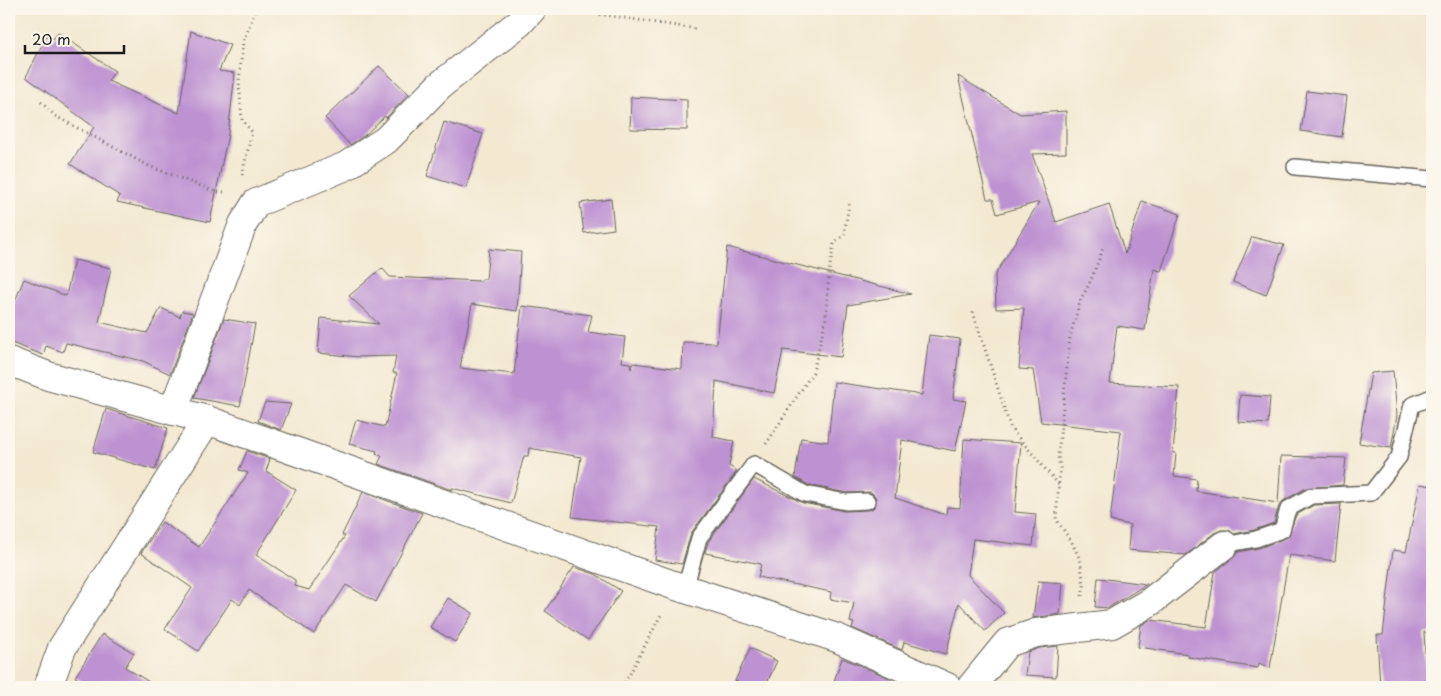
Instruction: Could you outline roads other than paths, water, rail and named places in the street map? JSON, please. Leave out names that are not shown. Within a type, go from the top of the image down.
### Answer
[{"type":"street","points":[[173,410],[244,224],[244,202],[256,203],[346,166],[386,140],[439,86],[519,23],[532,9]]},
{"type":"street","points":[[9,361],[48,376],[207,420],[680,588],[837,638],[947,687]]},
{"type":"street","points":[[52,686],[62,648],[207,420]]},
{"type":"street","points":[[971,687],[1007,643],[1036,633],[1112,624],[1150,602],[1224,544]]},
{"type":"lane","points":[[1295,167],[1432,179]]},
{"type":"lane","points":[[1224,544],[1256,539],[1282,530],[1288,509],[1311,496],[1371,493],[1399,457],[1412,405],[1432,397]]},
{"type":"lane","points":[[680,588],[698,538],[754,464],[804,494],[846,502],[867,501]]}]
